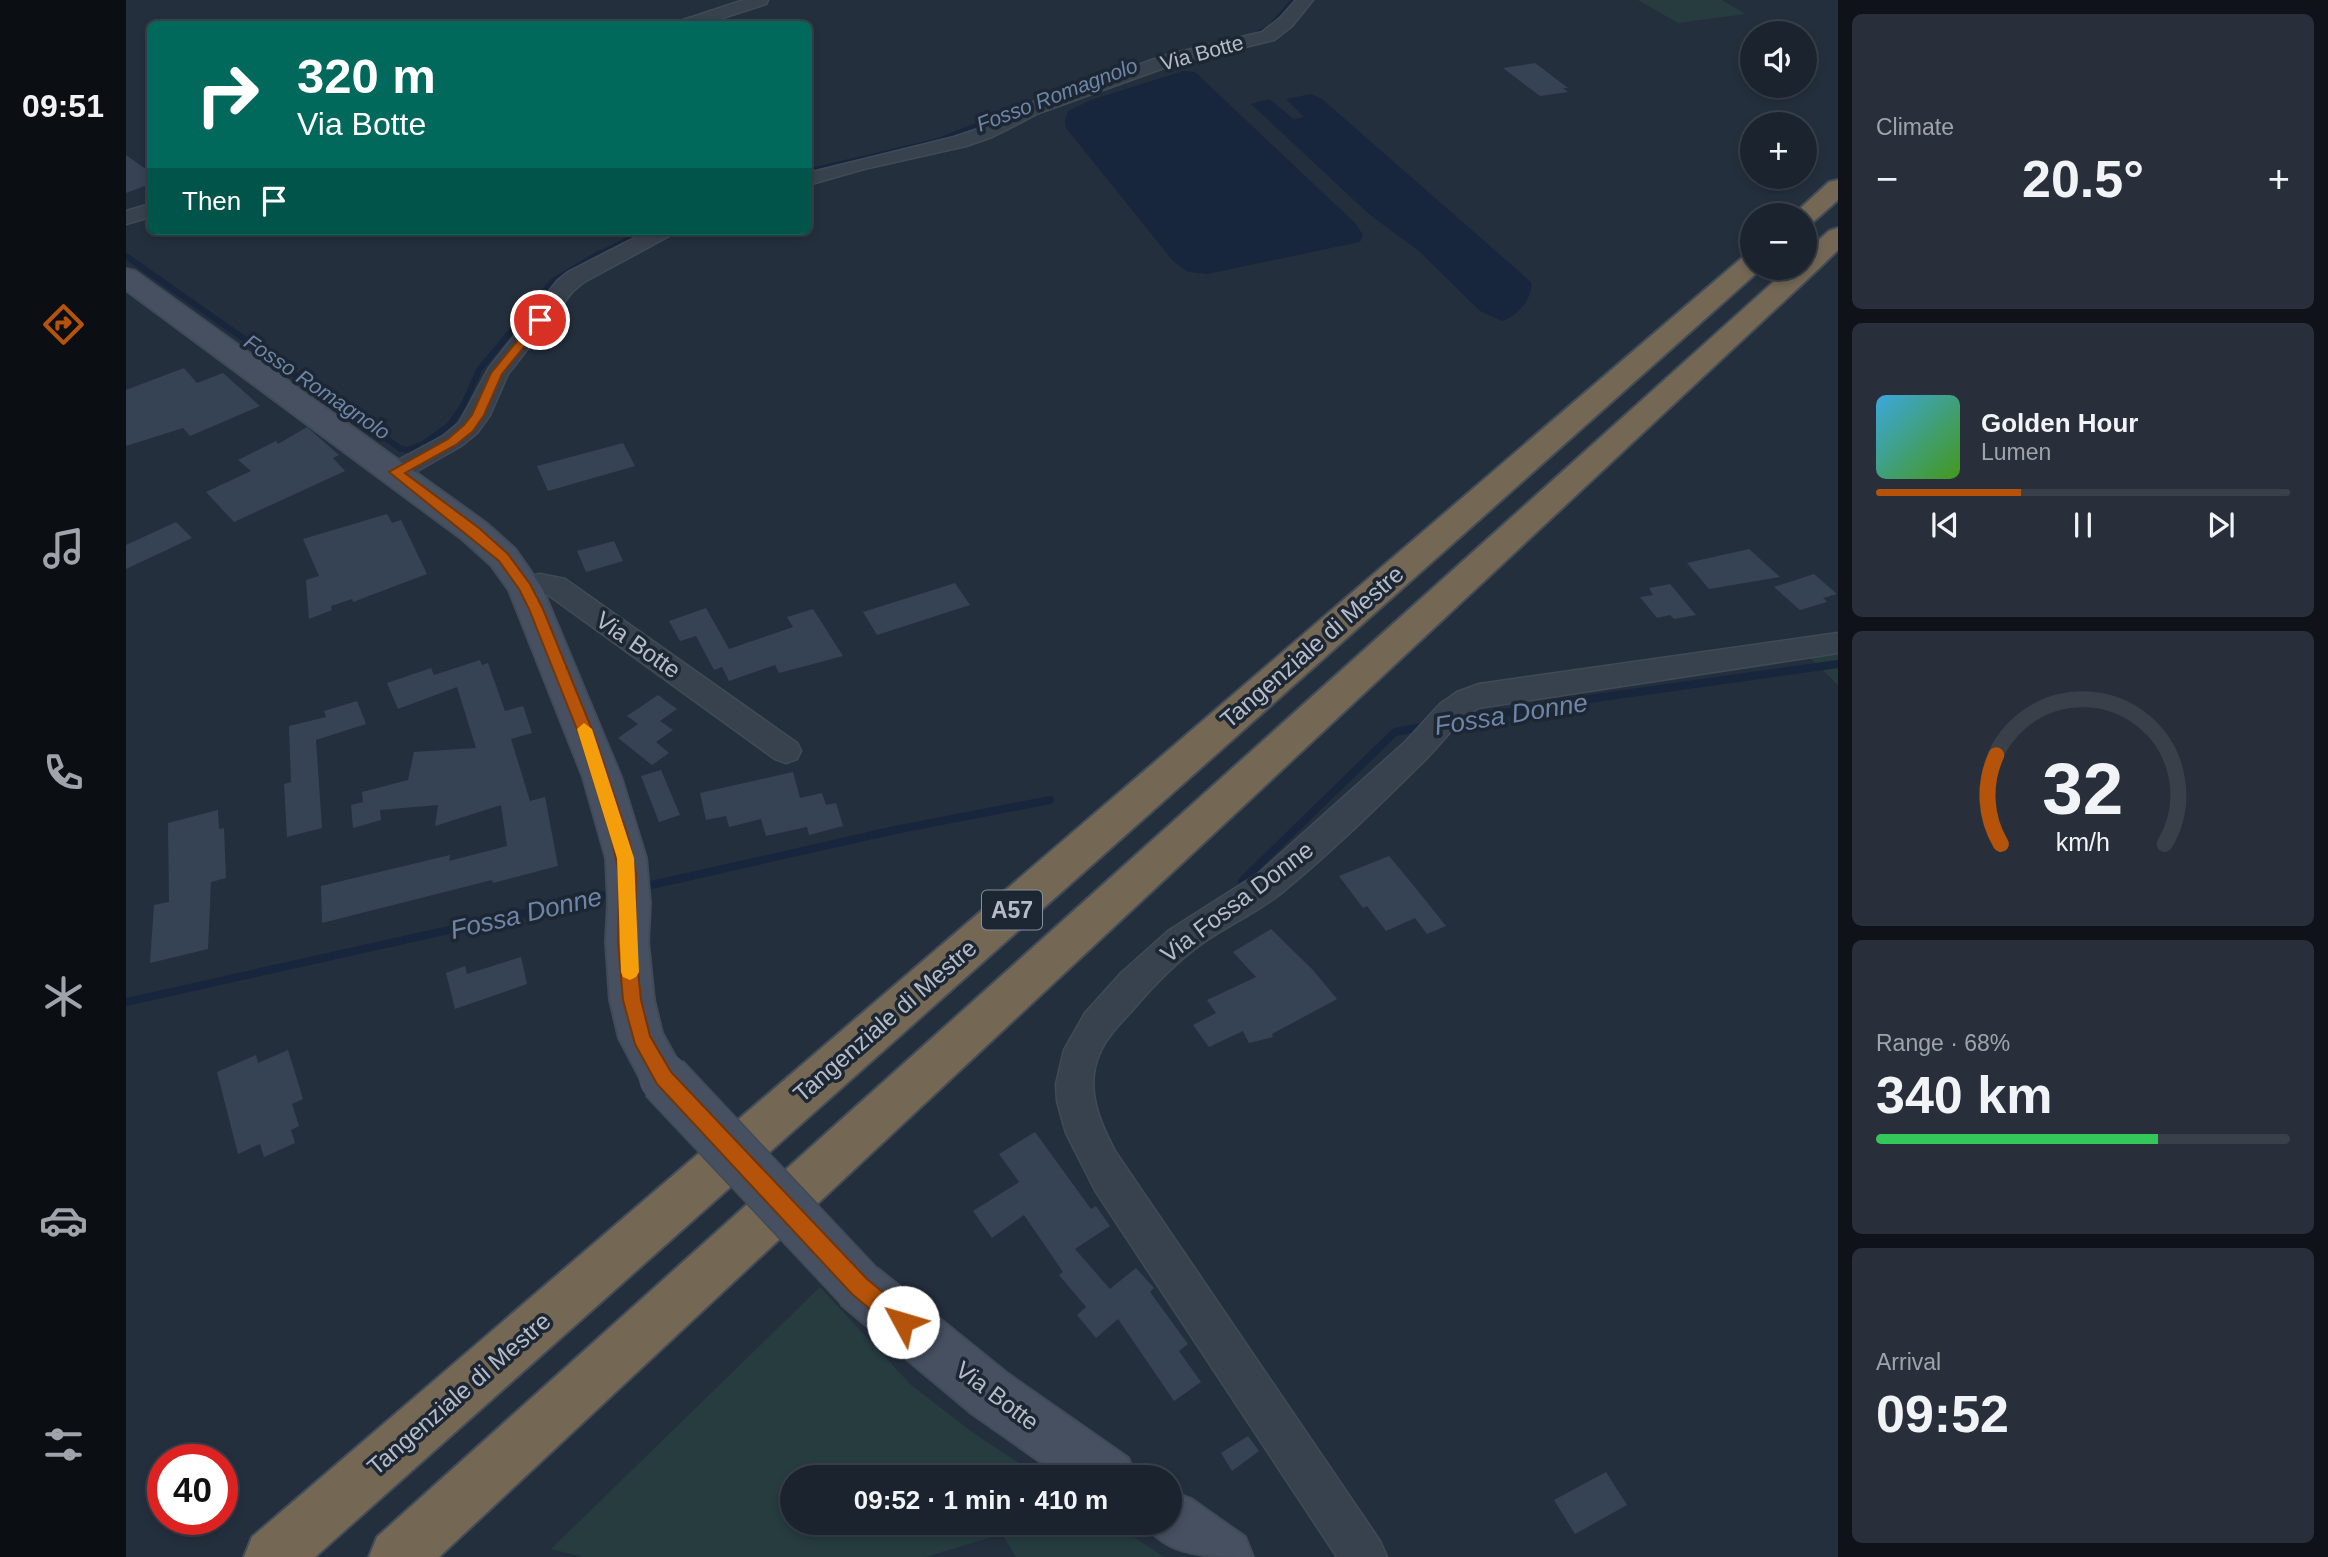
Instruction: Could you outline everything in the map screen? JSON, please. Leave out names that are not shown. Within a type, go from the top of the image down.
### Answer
[{"type":"highway","points":[[1817,206],[1838,187]]},
{"type":"highway","name":"Tangenziale di Mestre","points":[[1817,255],[1838,236]]},
{"type":"highway","name":"Tangenziale di Mestre","points":[[272,1557],[1740,273]]},
{"type":"highway","name":"Tangenziale di Mestre","points":[[397,1557],[1790,280]]},
{"type":"street","points":[[698,21],[760,0]]},
{"type":"street","name":"Via Botte","points":[[812,178],[958,142],[985,133],[1032,109],[1169,60],[1268,36],[1286,22],[1305,0]]},
{"type":"street","points":[[126,218],[147,211]]},
{"type":"street","points":[[396,472],[452,441],[468,428],[478,415],[497,373],[565,286],[576,277],[656,235]]},
{"type":"street","name":"Via Botte","points":[[126,277],[396,472],[493,548],[511,566],[525,588],[588,737],[611,807],[628,889],[627,942],[632,1000],[641,1038],[664,1078],[860,1287],[989,1393],[1092,1465]]},
{"type":"street","name":"Via Botte","points":[[525,588],[540,583],[555,586],[786,751]]},
{"type":"street","name":"Via Fossa Donne","points":[[1364,1557],[1110,1179],[1085,1136],[1074,1104],[1081,1052],[1093,1030],[1169,950],[1198,926],[1263,888],[1419,747],[1449,711],[1479,695],[1838,643]]},
{"type":"street","points":[[1182,1528],[1225,1557]]},
{"type":"green space","points":[[1638,0],[1722,0],[1746,14],[1678,23]]},
{"type":"green space","points":[[1838,651],[1838,685],[1809,657]]},
{"type":"green space","points":[[820,1287],[910,1384],[976,1435],[1022,1465],[780,1465],[780,1535],[999,1535],[925,1557],[583,1557],[551,1549]]},
{"type":"green space","points":[[1003,1535],[1131,1535],[1164,1557],[1016,1557]]},
{"type":"water","points":[[1183,71],[1195,72],[1356,224],[1363,235],[1360,242],[1207,274],[1188,272],[1173,261],[1066,128],[1065,121],[1068,111],[1091,100]]},
{"type":"water","points":[[1311,94],[1322,99],[1531,282],[1530,294],[1518,311],[1502,321],[1480,311],[1419,251],[1370,215],[1251,104],[1269,99],[1294,119],[1304,117],[1286,99]]},
{"type":"building","points":[[1535,63],[1568,88],[1563,88],[1568,92],[1540,96],[1503,68]]},
{"type":"building","points":[[126,155],[147,170],[147,185],[126,193]]},
{"type":"building","points":[[184,368],[197,383],[223,373],[260,406],[190,436],[183,428],[126,446],[126,390]]},
{"type":"building","points":[[307,427],[339,455],[333,458],[345,471],[234,522],[206,492],[251,471],[238,460],[276,441],[278,444]]},
{"type":"building","points":[[623,443],[635,466],[548,491],[537,466]]},
{"type":"building","points":[[387,514],[392,523],[401,520],[427,574],[353,602],[352,599],[331,606],[332,610],[309,619],[306,580],[319,576],[303,539]]},
{"type":"building","points":[[176,522],[192,538],[126,569],[126,545]]},
{"type":"building","points":[[614,541],[623,561],[586,572],[577,551]]},
{"type":"building","points":[[1749,549],[1780,577],[1709,589],[1687,563]]},
{"type":"building","points":[[1814,574],[1837,594],[1823,598],[1827,602],[1800,610],[1774,587]]},
{"type":"building","points":[[955,583],[970,605],[877,635],[863,612]]},
{"type":"building","points":[[1670,584],[1696,615],[1674,619],[1670,615],[1657,618],[1640,597],[1653,595],[1649,588]]},
{"type":"building","points":[[706,608],[729,649],[793,627],[787,617],[813,609],[843,656],[779,673],[775,665],[729,681],[722,667],[714,670],[696,636],[680,641],[669,621]]},
{"type":"building","points":[[480,660],[482,665],[488,663],[505,711],[523,706],[532,733],[511,739],[530,801],[545,797],[558,866],[322,923],[321,886],[450,855],[449,861],[507,846],[501,805],[435,826],[438,805],[380,810],[381,820],[353,828],[351,805],[363,802],[362,792],[408,780],[414,752],[476,748],[457,687],[398,709],[387,683],[431,668],[434,675]]},
{"type":"building","points":[[658,695],[677,709],[660,721],[673,730],[656,742],[669,753],[652,765],[618,738],[638,724],[627,716]]},
{"type":"building","points":[[357,701],[366,724],[316,740],[322,828],[287,837],[284,784],[291,782],[289,726],[326,717],[324,711]]},
{"type":"building","points":[[661,770],[680,815],[659,822],[641,776]]},
{"type":"building","points":[[793,772],[800,798],[822,793],[826,805],[836,803],[843,826],[809,835],[807,827],[766,836],[761,819],[729,827],[726,816],[706,820],[700,793]]},
{"type":"building","points":[[218,810],[219,829],[224,828],[226,878],[211,882],[208,949],[150,963],[154,905],[169,902],[168,823]]},
{"type":"building","points":[[1389,856],[1446,926],[1427,934],[1415,918],[1386,931],[1367,906],[1363,908],[1339,876]]},
{"type":"building","points":[[1271,929],[1313,970],[1337,999],[1272,1034],[1273,1037],[1249,1043],[1243,1031],[1209,1047],[1193,1025],[1216,1013],[1207,1000],[1256,977],[1233,952]]},
{"type":"building","points":[[521,957],[527,984],[455,1009],[446,973],[465,966],[467,974]]},
{"type":"building","points":[[288,1050],[303,1099],[292,1104],[299,1126],[291,1130],[295,1143],[264,1157],[260,1144],[238,1154],[217,1072],[256,1055],[258,1063]]},
{"type":"building","points":[[1035,1132],[1091,1209],[1096,1206],[1110,1226],[1075,1249],[1110,1289],[1136,1268],[1154,1288],[1150,1292],[1188,1344],[1179,1351],[1201,1382],[1174,1401],[1118,1319],[1096,1338],[1077,1315],[1086,1307],[1059,1275],[1063,1272],[1024,1215],[992,1238],[973,1211],[1019,1182],[999,1154]]},
{"type":"building","points":[[1248,1436],[1259,1451],[1232,1471],[1221,1453]]},
{"type":"building","points":[[1606,1472],[1627,1505],[1575,1534],[1554,1500]]},
{"type":"waterway","name":"Fosso Romagnolo","points":[[1251,36],[1270,27],[1293,0]]},
{"type":"waterway","name":"Fosso Romagnolo","points":[[812,170],[936,141],[1119,70],[1228,41]]},
{"type":"waterway","name":"Fosso Romagnolo","points":[[597,255],[635,235]]},
{"type":"waterway","name":"Fosso Romagnolo","points":[[126,256],[401,449],[408,450],[423,444],[450,425],[464,404],[479,370],[553,281],[600,253]]},
{"type":"waterway","name":"Fossa Donne","points":[[1453,722],[1567,702],[1838,664]]},
{"type":"waterway","name":"Fossa Donne","points":[[1242,881],[1395,732],[1427,726]]},
{"type":"waterway","name":"Fossa Donne","points":[[638,888],[895,830],[1050,800]]},
{"type":"waterway","name":"Fossa Donne","points":[[126,1002],[615,893]]},
{"type":"slow traffic","points":[[584,729],[611,807],[625,858],[630,972]]},
{"type":"route","points":[[540,320],[497,373],[478,415],[468,428],[452,441],[396,472],[474,531],[503,557],[536,609],[588,737],[621,840],[629,903],[627,942],[632,1000],[641,1038],[664,1078],[860,1287],[903,1322]]}]
